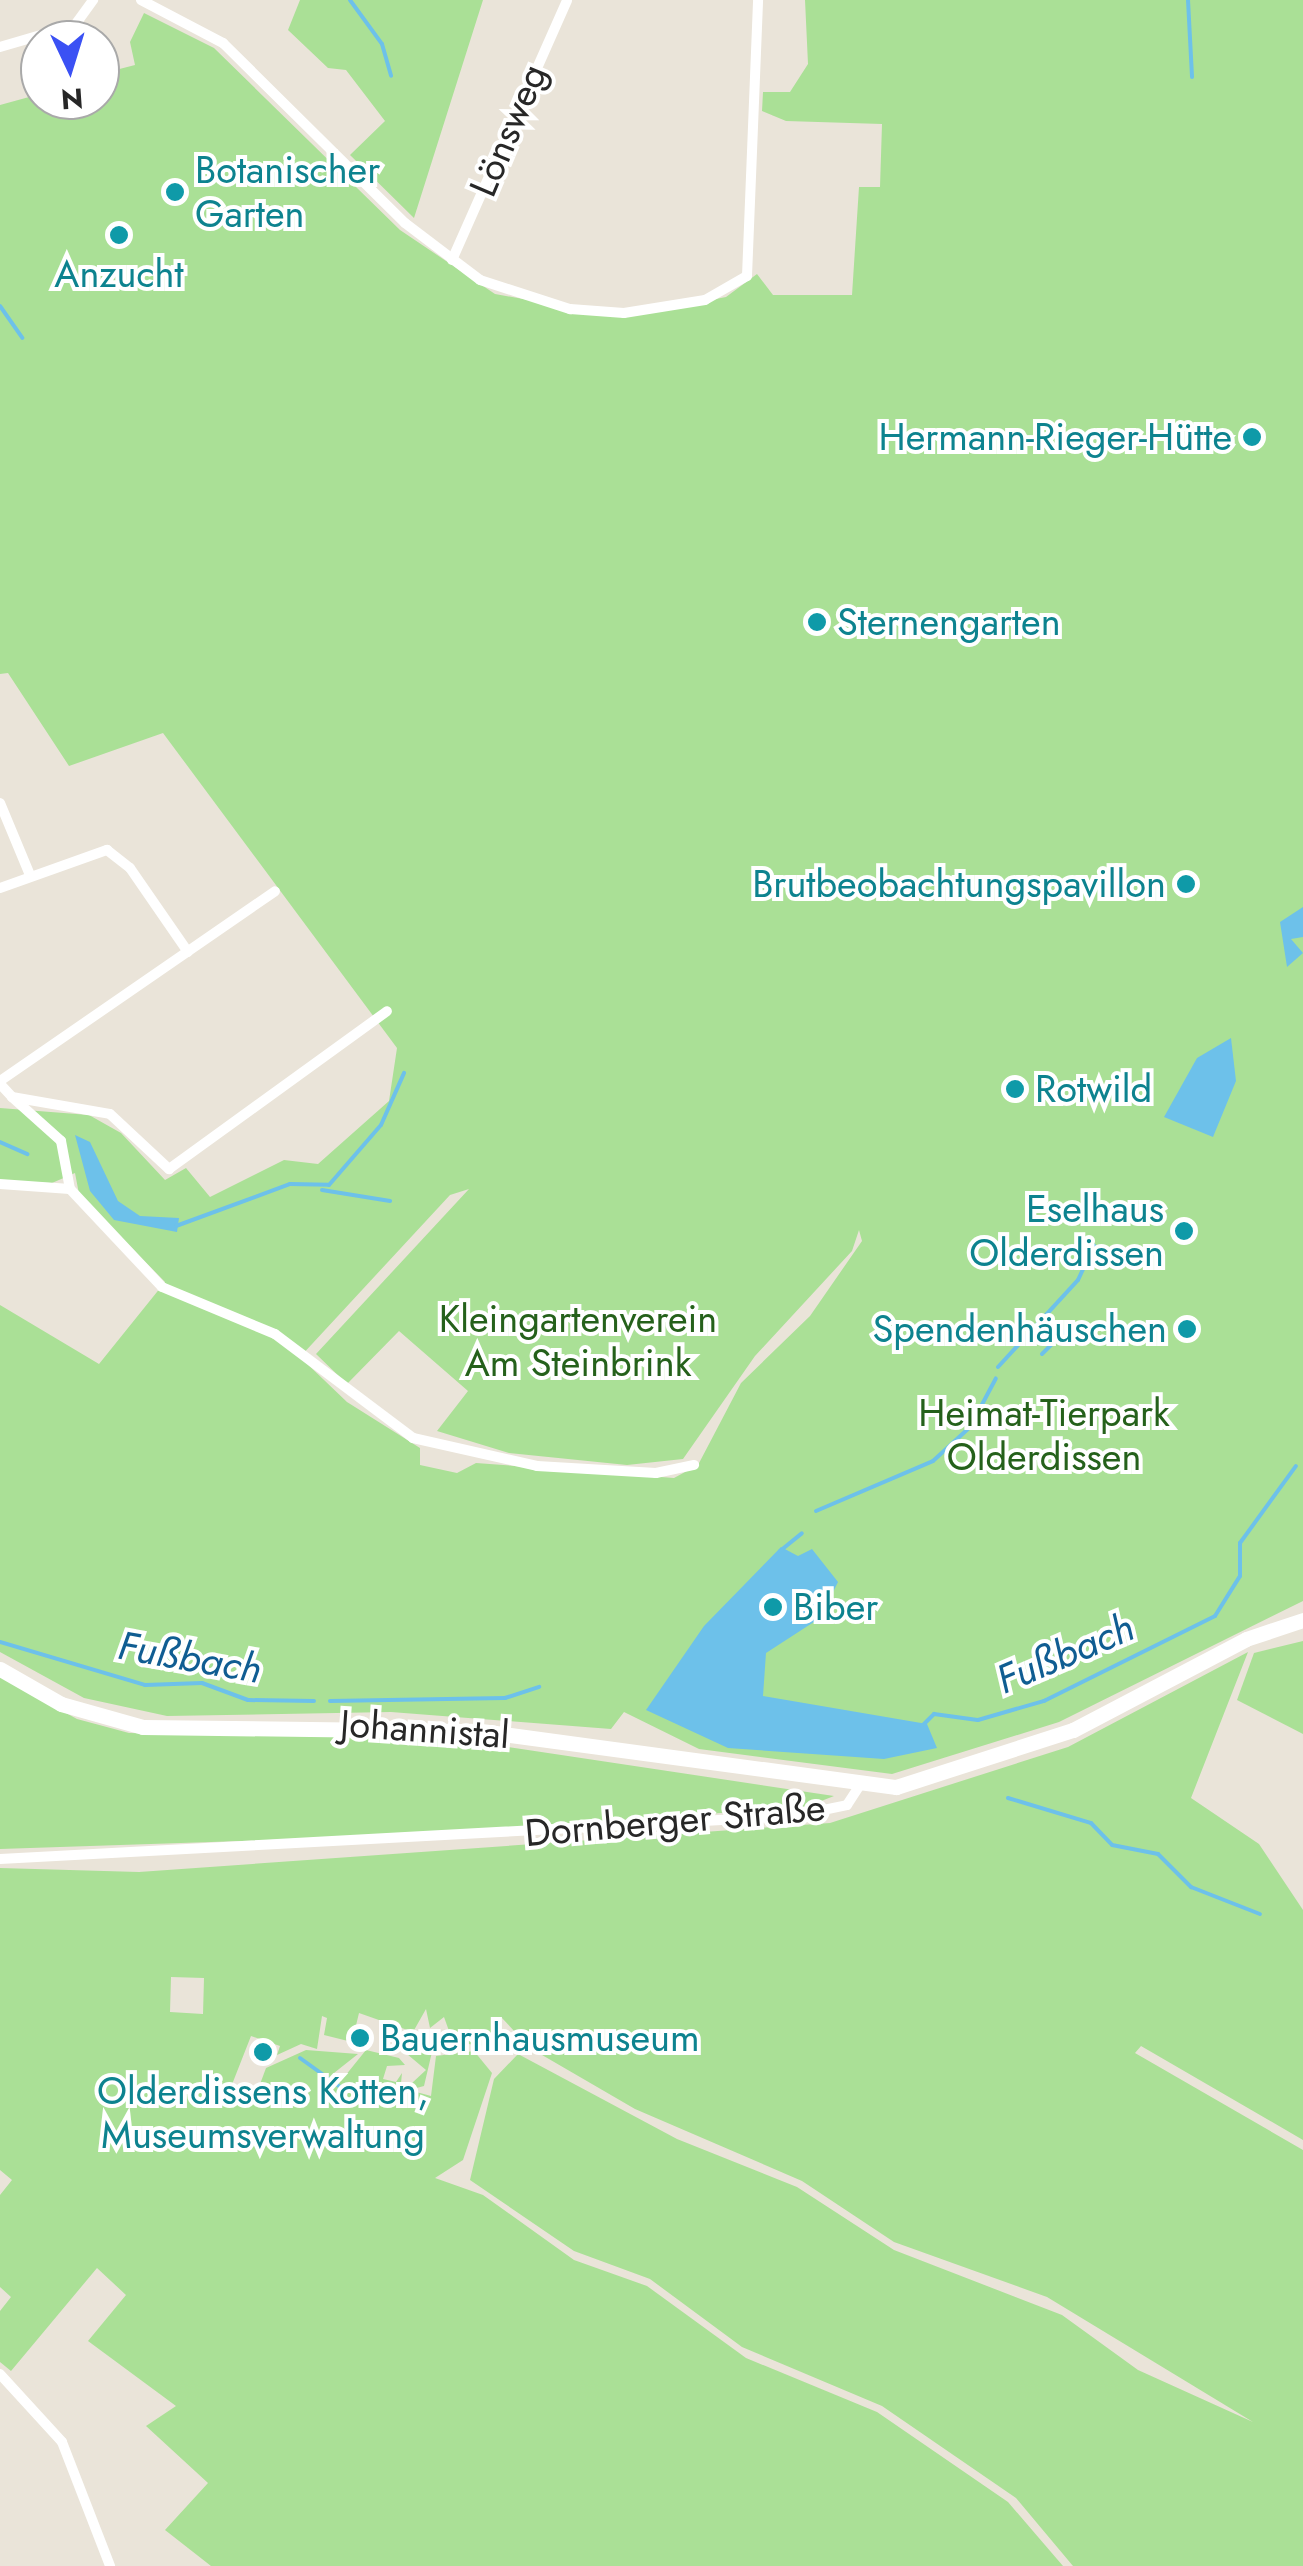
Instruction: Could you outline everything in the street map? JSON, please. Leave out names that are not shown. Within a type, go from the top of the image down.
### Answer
[{"type":"main road","name":"Dornberger Straße","points":[[860,1785],[921,1782],[1050,1740],[1303,1620]]},
{"type":"main road","name":"Johannistal","points":[[0,1669],[61,1704],[143,1727],[481,1731],[860,1785]]},
{"type":"street","points":[[0,46],[75,25],[93,0]]},
{"type":"street","points":[[141,0],[223,43],[452,260],[497,288],[598,312],[673,308],[740,284],[751,258],[758,0]]},
{"type":"street","name":"Lönsweg","points":[[452,260],[567,0]]},
{"type":"street","points":[[0,803],[30,876]]},
{"type":"street","points":[[0,888],[107,850],[130,868],[188,952]]},
{"type":"street","points":[[275,891],[0,1082],[61,1141],[70,1189],[162,1287],[275,1334],[413,1438],[537,1466],[656,1473],[694,1464]]},
{"type":"street","points":[[12,1097],[110,1114],[169,1169],[387,1011]]},
{"type":"street","points":[[0,1184],[70,1189]]},
{"type":"street","name":"Dornberger Straße","points":[[0,1859],[794,1816],[847,1805],[860,1785]]},
{"type":"street","points":[[0,2374],[62,2442],[110,2566]]},
{"type":"green space","points":[[300,0],[483,0],[414,218],[350,155],[385,121],[346,70],[328,68],[288,30]]},
{"type":"green space","points":[[805,0],[1303,0],[1303,1601],[1059,1722],[892,1774],[699,1749],[624,1712],[611,1729],[391,1712],[167,1716],[84,1698],[0,1652],[0,1305],[99,1364],[165,1282],[79,1194],[75,1173],[52,1183],[0,1181],[0,1108],[89,1115],[121,1133],[165,1180],[186,1168],[210,1197],[284,1160],[318,1164],[389,1101],[397,1048],[163,733],[69,766],[8,673],[0,674],[0,105],[20,100],[20,120],[120,120],[120,69],[135,65],[130,42],[144,13],[214,48],[400,230],[495,294],[624,317],[726,297],[757,274],[773,295],[852,295],[859,187],[880,187],[882,124],[786,121],[762,111],[763,92],[790,92],[808,64]],"holes":[[[469,1189],[316,1354],[347,1384],[399,1331],[468,1391],[437,1431],[509,1453],[627,1465],[683,1459],[755,1356],[852,1251],[859,1230],[862,1241],[810,1316],[741,1383],[698,1465],[674,1478],[476,1463],[457,1473],[420,1465],[420,1448],[347,1402],[300,1357],[450,1195]]]},
{"type":"green space","points":[[1303,1641],[1303,1734],[1237,1700],[1254,1653]]},
{"type":"green space","points":[[1248,1652],[1191,1798],[1259,1844],[1303,1910],[1303,2140],[1141,2046],[1135,2053],[1303,2150],[1303,2566],[1073,2566],[1016,2498],[882,2406],[742,2347],[650,2279],[574,2251],[470,2180],[494,2079],[518,2054],[677,2139],[797,2187],[894,2250],[1062,2315],[1138,2370],[1253,2422],[1047,2297],[894,2242],[802,2181],[635,2109],[530,2048],[502,2018],[491,2047],[453,2042],[444,2017],[430,2028],[426,2009],[413,2032],[359,2013],[352,2042],[324,2035],[327,2018],[322,2016],[317,2049],[301,2044],[277,2055],[280,2046],[251,2036],[231,2087],[256,2095],[266,2068],[306,2050],[358,2054],[334,2073],[341,2081],[366,2050],[399,2058],[405,2065],[387,2066],[383,2079],[396,2082],[402,2073],[401,2083],[412,2083],[426,2070],[407,2054],[432,2052],[424,2086],[409,2090],[431,2096],[436,2056],[474,2051],[492,2073],[463,2160],[435,2178],[483,2195],[574,2260],[647,2286],[746,2358],[877,2412],[1008,2502],[1063,2566],[211,2566],[165,2530],[208,2483],[146,2426],[176,2406],[88,2341],[126,2295],[97,2268],[11,2371],[0,2362],[0,2311],[11,2297],[0,2287],[0,2195],[12,2180],[0,2170],[0,1868],[139,1872],[830,1823],[1068,1747]],"holes":[[[171,1977],[204,1978],[203,2014],[170,2012]]]},
{"type":"green space","points":[[0,1677],[77,1719],[129,1733],[455,1739],[834,1796],[806,1807],[387,1836],[0,1849]]},
{"type":"water","points":[[1303,907],[1303,937],[1291,939],[1303,953],[1287,967],[1280,922]]},
{"type":"water","points":[[1231,1038],[1236,1081],[1213,1137],[1164,1117],[1197,1058]]},
{"type":"water","points":[[75,1135],[90,1142],[118,1201],[140,1216],[179,1218],[177,1232],[114,1220],[90,1191]]},
{"type":"water","points":[[781,1547],[798,1556],[812,1549],[838,1582],[820,1618],[766,1653],[763,1696],[927,1724],[937,1748],[884,1759],[728,1748],[646,1710],[704,1626]]},
{"type":"waterway","points":[[350,0],[382,44],[391,76]]},
{"type":"waterway","points":[[1188,0],[1192,77]]},
{"type":"waterway","points":[[0,306],[22,338]]},
{"type":"waterway","points":[[176,1226],[290,1184],[329,1185],[381,1125],[404,1073]]},
{"type":"waterway","points":[[0,1142],[27,1154]]},
{"type":"waterway","points":[[322,1190],[390,1201]]},
{"type":"waterway","points":[[998,1367],[1078,1280],[1094,1245]]},
{"type":"waterway","points":[[1042,1354],[1069,1327]]},
{"type":"waterway","points":[[816,1511],[933,1461],[970,1427],[996,1378]]},
{"type":"waterway","name":"Fußbach","points":[[922,1726],[934,1714],[978,1720],[1044,1701],[1215,1616],[1240,1576],[1240,1543],[1296,1466]]},
{"type":"waterway","points":[[780,1551],[802,1533]]},
{"type":"waterway","name":"Fußbach","points":[[0,1642],[145,1685],[202,1683],[248,1700],[314,1701]]},
{"type":"waterway","name":"Fußbach","points":[[330,1701],[505,1698],[539,1687]]},
{"type":"waterway","points":[[1008,1798],[1091,1823],[1112,1845],[1158,1854],[1191,1887],[1260,1914]]},
{"type":"waterway","points":[[300,2058],[343,2089]]},
{"type":"place","name":"Botanischer Garten","points":[[175,192]]},
{"type":"place","name":"Anzucht","points":[[119,235]]},
{"type":"place","name":"Hermann-Rieger-Hütte","points":[[1252,437]]},
{"type":"place","name":"Sternengarten","points":[[817,622]]},
{"type":"place","name":"Brutbeobachtungspavillon","points":[[1186,884]]},
{"type":"place","name":"Rotwild","points":[[1015,1089]]},
{"type":"place","name":"Eselhaus Olderdissen","points":[[1184,1231]]},
{"type":"place","name":"Spendenhäuschen","points":[[1187,1329]]},
{"type":"place","name":"Biber","points":[[773,1607]]},
{"type":"place","name":"Bauernhausmuseum","points":[[360,2038]]},
{"type":"place","name":"Olderdissens Kotten, Museumsverwaltung","points":[[263,2052]]},
{"type":"park label","name":"Kleingartenverein Am Steinbrink","points":[[578,1341]]},
{"type":"park label","name":"Heimat-Tierpark Olderdissen","points":[[1044,1435]]}]
